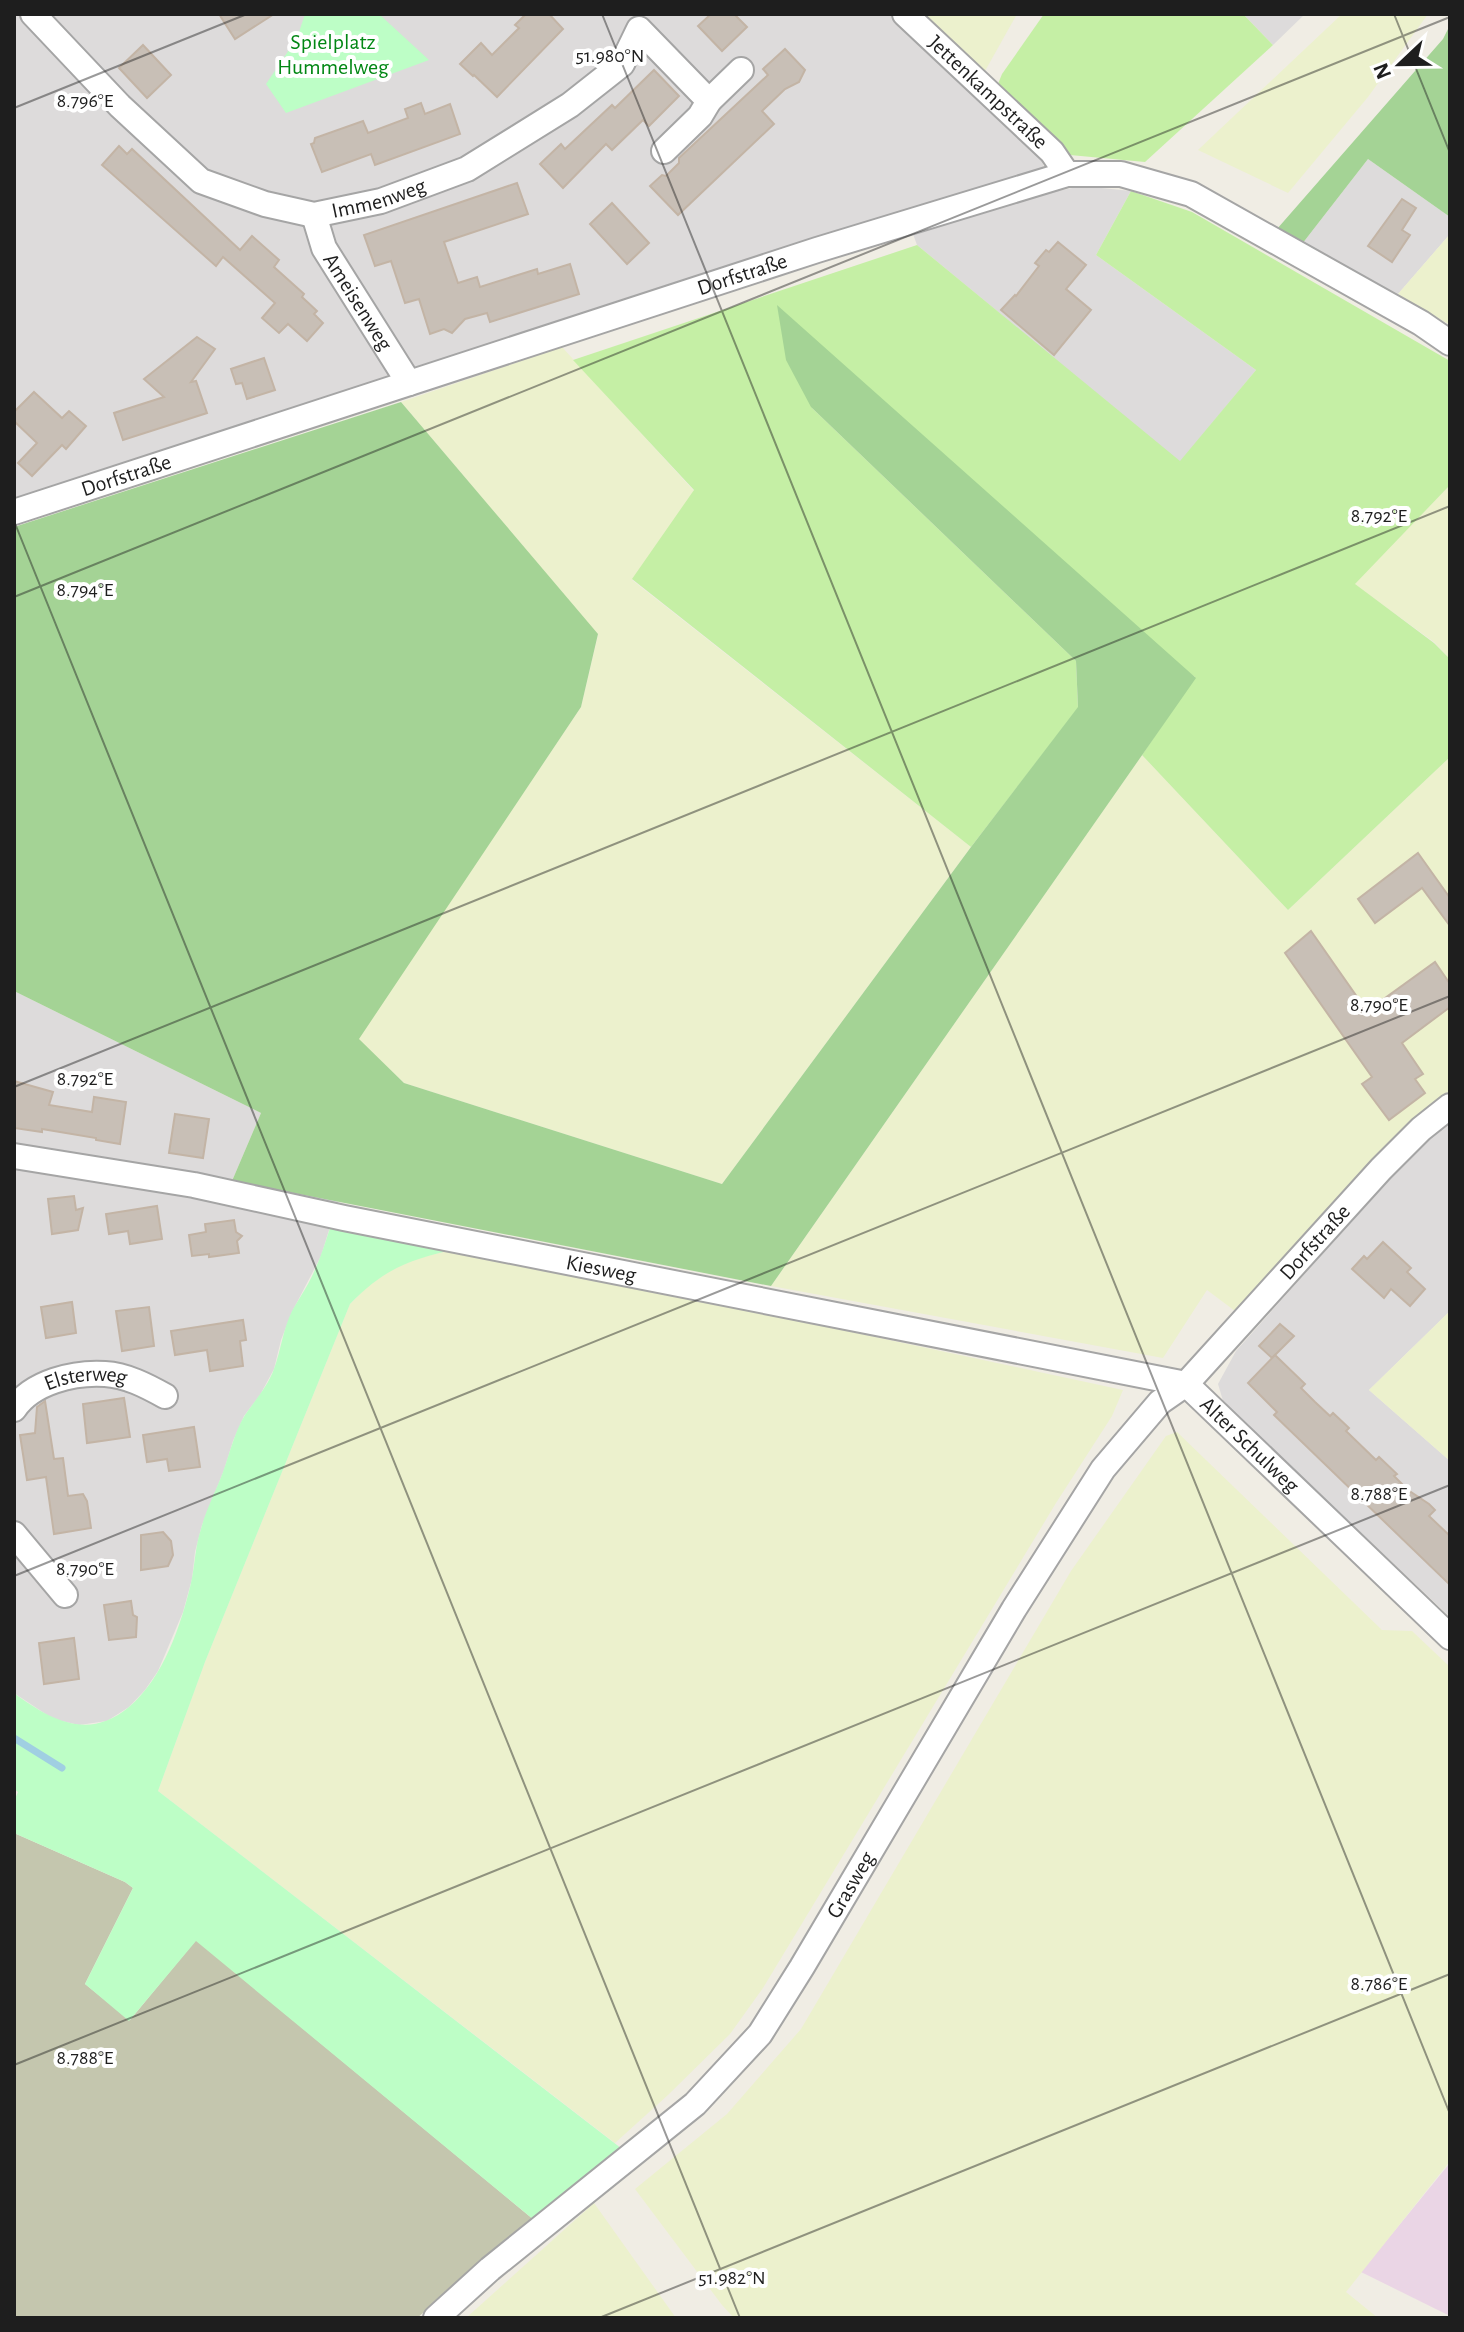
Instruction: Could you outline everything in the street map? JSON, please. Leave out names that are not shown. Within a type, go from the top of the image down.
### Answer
[{"type":"street","name":"Immenweg","points":[[33,14],[120,106],[201,181],[265,204],[314,215],[381,201],[467,169],[570,105],[622,64],[639,29],[709,101]]},
{"type":"street","name":"Jettenkampstraße","points":[[905,14],[1052,152],[1067,174]]},
{"type":"street","points":[[664,151],[741,70]]},
{"type":"street","name":"Dorfstraße","points":[[14,512],[817,250],[1067,174],[1121,174],[1191,194],[1421,323],[1450,343]]},
{"type":"street","name":"Ameisenweg","points":[[314,215],[324,248],[409,383]]},
{"type":"street","name":"Dorfstraße","points":[[1186,1384],[1381,1169],[1421,1129],[1450,1106]]},
{"type":"street","name":"Kiesweg","points":[[14,1156],[194,1185],[344,1218],[1186,1384]]},
{"type":"street","name":"Elsterweg","points":[[14,1409],[23,1396],[57,1379],[106,1374],[140,1383],[165,1396]]},
{"type":"street","name":"Alter Schulweg","points":[[1186,1384],[1450,1637]]},
{"type":"street","name":"Grasweg","points":[[436,2318],[490,2269],[695,2104],[760,2034],[1014,1609],[1096,1480],[1160,1402],[1186,1384]]},
{"type":"street","points":[[14,1534],[65,1595]]},
{"type":"shaded area","points":[[14,14],[892,14],[1037,147],[1044,167],[14,500]]},
{"type":"shaded area","points":[[923,14],[1017,14],[985,71]]},
{"type":"shaded area","points":[[1243,14],[1305,14],[1273,45]]},
{"type":"shaded area","points":[[1342,14],[1428,14],[1368,97],[1288,193],[1198,150]]},
{"type":"shaded area","points":[[1368,159],[1450,217],[1450,234],[1398,294],[1302,244]]},
{"type":"shaded area","points":[[1082,186],[1131,191],[1096,255],[1256,370],[1180,462],[917,245],[913,234],[1019,199]]},
{"type":"shaded area","points":[[1450,234],[1450,325],[1398,294]]},
{"type":"shaded area","points":[[562,347],[694,491],[632,580],[971,847],[722,1184],[404,1083],[358,1039],[581,707],[598,635],[401,402]]},
{"type":"shaded area","points":[[1450,485],[1450,659],[1434,642],[1354,584]]},
{"type":"shaded area","points":[[1142,755],[1288,910],[1450,757],[1450,1090],[1413,1123],[1235,1311],[1207,1290],[1163,1358],[771,1286]]},
{"type":"shaded area","points":[[14,991],[261,1113],[232,1181],[338,1201],[321,1256],[281,1340],[274,1369],[244,1416],[233,1441],[202,1525],[183,1612],[158,1671],[129,1707],[107,1721],[79,1725],[53,1719],[14,1693]]},
{"type":"shaded area","points":[[1450,1121],[1450,1311],[1369,1390],[1450,1461],[1450,1617],[1224,1404],[1218,1384],[1236,1351],[1405,1161]]},
{"type":"shaded area","points":[[459,1248],[1123,1390],[1112,1416],[1056,1503],[763,1988],[730,2034],[615,2143],[158,1791],[205,1662],[350,1304],[389,1271],[414,1259]]},
{"type":"shaded area","points":[[1450,1311],[1450,1461],[1369,1390]]},
{"type":"shaded area","points":[[1177,1432],[1382,1630],[1412,1631],[1450,1667],[1450,2161],[1346,2292],[1378,2318],[734,2318],[635,2189],[727,2114],[801,2029],[1071,1571],[1166,1436]]},
{"type":"shaded area","points":[[14,1833],[133,1888],[85,1984],[130,2020],[196,1940],[534,2220],[417,2318],[14,2318]]},
{"type":"shaded area","points":[[1450,2163],[1450,2316],[1361,2272]]},
{"type":"shaded area","points":[[594,2203],[676,2318],[466,2318]]},
{"type":"green space","name":"Spielplatz Hummelweg","points":[[305,14],[379,14],[429,60],[286,113],[266,84],[297,38]]},
{"type":"green space","points":[[1044,14],[1243,14],[1273,45],[1145,162],[1070,155],[996,89],[1002,74]]},
{"type":"green space","points":[[1450,25],[1450,217],[1368,159],[1302,244],[1277,229],[1443,39]]},
{"type":"green space","points":[[1131,191],[1192,212],[1450,361],[1450,485],[1355,584],[1434,643],[1450,659],[1450,757],[1288,910],[1142,755],[1195,677],[811,407],[1076,661],[1078,708],[971,847],[632,579],[694,490],[573,360],[917,245],[1180,461],[1256,370],[1096,255]]},
{"type":"green space","points":[[777,305],[1196,678],[771,1286],[232,1181],[261,1113],[14,991],[14,527],[401,402],[598,634],[581,707],[359,1039],[404,1083],[722,1184],[1078,707],[1076,661],[811,407],[786,360]]},
{"type":"green space","points":[[332,1222],[459,1248],[387,1273],[350,1304],[205,1662],[158,1791],[626,2152],[534,2220],[196,1941],[129,2021],[85,1984],[133,1888],[14,1833],[14,1801],[18,1792],[14,1789],[14,1693],[56,1718],[85,1725],[114,1717],[129,1707],[152,1681],[169,1650],[182,1616],[197,1542],[235,1436],[271,1375],[289,1318],[315,1269]]},
{"type":"building","points":[[219,14],[274,14],[235,39]]},
{"type":"building","points":[[526,14],[549,14],[563,29],[497,97],[460,64],[481,43],[492,55],[519,28],[515,25]]},
{"type":"building","points":[[711,14],[734,14],[747,27],[722,51],[698,26]]},
{"type":"building","points":[[143,45],[171,75],[147,98],[119,68]]},
{"type":"building","points":[[785,49],[805,70],[799,82],[785,89],[762,111],[774,124],[678,215],[650,186],[662,175],[666,176],[679,163],[679,158],[768,75],[763,69]]},
{"type":"building","points":[[654,70],[679,96],[649,126],[643,120],[612,150],[606,144],[563,188],[540,164],[561,144],[565,149],[612,105],[615,108]]},
{"type":"building","points":[[421,103],[425,114],[450,104],[460,134],[375,165],[371,154],[322,172],[311,144],[315,138],[363,121],[368,133],[408,118],[405,109]]},
{"type":"building","points":[[119,146],[127,154],[132,149],[240,250],[252,236],[279,260],[274,267],[304,294],[302,297],[317,311],[314,314],[323,323],[307,341],[288,324],[279,333],[262,318],[275,303],[223,257],[216,266],[102,165]]},
{"type":"building","points":[[517,183],[528,214],[444,242],[458,283],[477,277],[480,287],[537,269],[538,274],[570,264],[579,294],[490,322],[487,313],[465,319],[452,333],[444,329],[430,334],[419,299],[405,303],[391,261],[375,266],[364,235]]},
{"type":"building","points":[[1402,199],[1416,208],[1402,230],[1410,235],[1392,262],[1368,246]]},
{"type":"building","points":[[612,203],[649,243],[627,264],[590,224]]},
{"type":"building","points":[[1058,242],[1086,265],[1066,289],[1091,310],[1054,355],[1001,310],[1039,266],[1035,263]]},
{"type":"building","points":[[197,337],[215,349],[191,382],[196,381],[207,413],[123,440],[114,413],[164,397],[144,379]]},
{"type":"building","points":[[264,358],[275,390],[247,399],[242,383],[236,384],[231,369]]},
{"type":"building","points":[[34,392],[62,418],[69,411],[86,426],[66,449],[62,445],[32,476],[18,463],[37,443],[14,421],[14,412]]},
{"type":"building","points":[[1418,853],[1450,898],[1450,926],[1422,888],[1375,923],[1358,899]]},
{"type":"building","points":[[1311,931],[1367,1011],[1435,962],[1450,984],[1450,1007],[1402,1043],[1423,1074],[1415,1079],[1425,1093],[1389,1120],[1362,1084],[1372,1077],[1285,953]]},
{"type":"building","points":[[14,1081],[53,1092],[49,1105],[92,1112],[94,1097],[126,1102],[120,1144],[42,1129],[42,1132],[14,1128]]},
{"type":"building","points":[[175,1114],[209,1119],[203,1158],[169,1153]]},
{"type":"building","points":[[74,1196],[76,1210],[83,1208],[78,1230],[52,1234],[48,1199]]},
{"type":"building","points":[[157,1206],[162,1239],[130,1244],[128,1231],[109,1234],[106,1214]]},
{"type":"building","points":[[234,1220],[236,1232],[242,1236],[237,1241],[239,1253],[192,1256],[189,1235],[206,1232],[205,1224]]},
{"type":"building","points":[[1383,1242],[1411,1268],[1407,1272],[1425,1289],[1410,1306],[1391,1289],[1384,1298],[1352,1269]]},
{"type":"building","points":[[72,1302],[76,1333],[46,1338],[41,1307]]},
{"type":"building","points":[[149,1307],[154,1346],[122,1351],[116,1311]]},
{"type":"building","points":[[243,1320],[246,1340],[240,1341],[243,1366],[210,1371],[207,1350],[175,1355],[171,1331]]},
{"type":"building","points":[[1280,1324],[1294,1336],[1272,1358],[1259,1346]]},
{"type":"building","points":[[1275,1355],[1305,1384],[1301,1388],[1315,1402],[1330,1416],[1333,1413],[1349,1428],[1346,1431],[1376,1460],[1379,1457],[1408,1490],[1435,1510],[1429,1516],[1450,1536],[1450,1585],[1274,1415],[1277,1412],[1248,1383]]},
{"type":"building","points":[[124,1398],[130,1437],[87,1443],[83,1404]]},
{"type":"building","points":[[45,1401],[54,1459],[63,1458],[68,1496],[83,1494],[87,1501],[91,1528],[54,1534],[46,1477],[27,1480],[20,1435],[35,1433],[37,1407]]},
{"type":"building","points":[[194,1427],[200,1467],[169,1471],[167,1459],[147,1462],[143,1435]]},
{"type":"building","points":[[163,1532],[171,1541],[173,1555],[168,1566],[141,1570],[141,1535]]},
{"type":"building","points":[[131,1601],[133,1615],[137,1617],[136,1637],[109,1640],[104,1605]]},
{"type":"building","points":[[74,1638],[79,1679],[44,1684],[39,1643]]},
{"type":"waterway","points":[[14,1738],[62,1768]]}]
